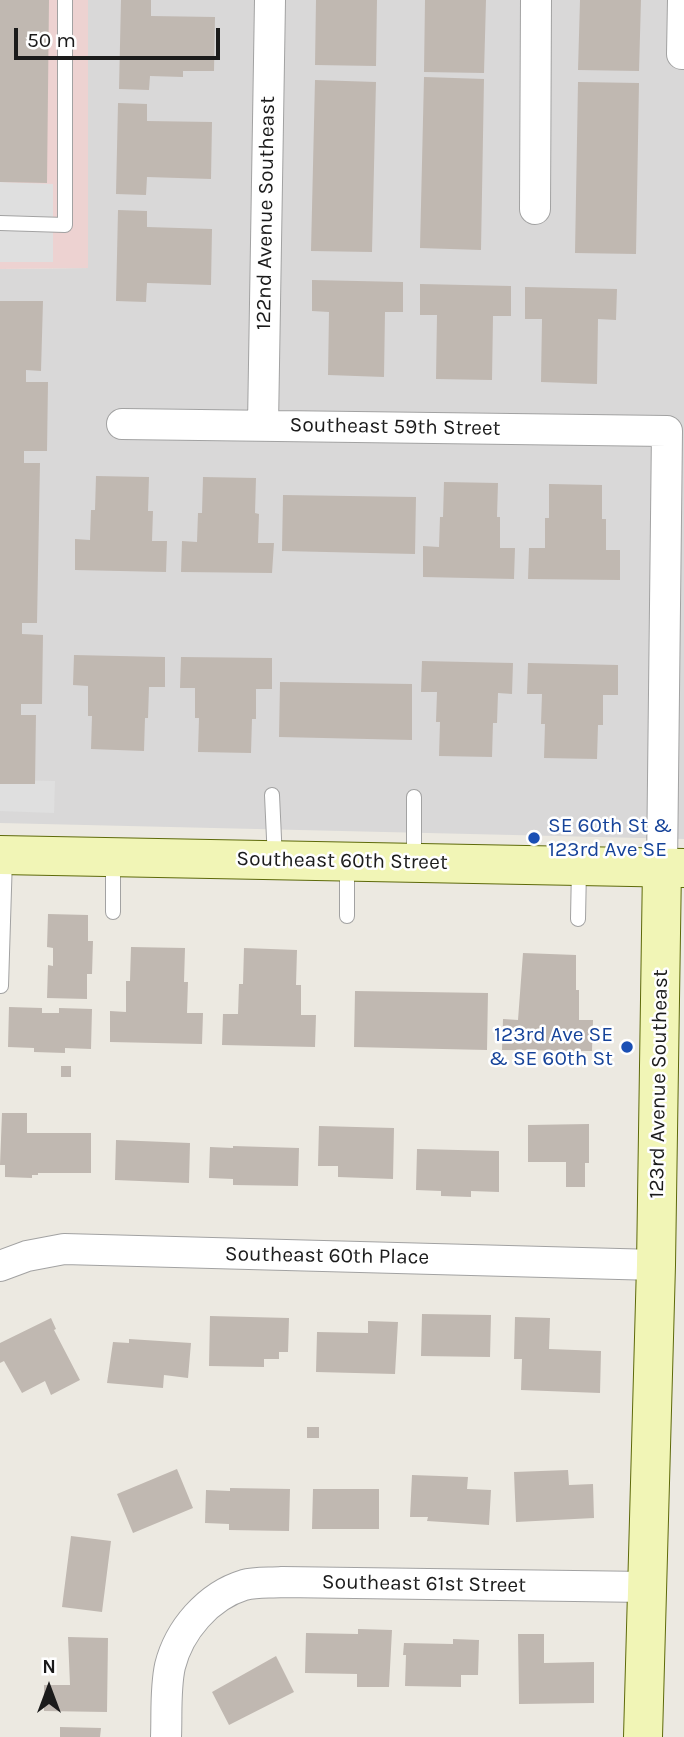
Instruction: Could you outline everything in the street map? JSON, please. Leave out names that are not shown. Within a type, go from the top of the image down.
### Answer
[{"type":"street","name":"122nd Avenue Southeast","points":[[262,425],[270,0]]},
{"type":"street","points":[[535,209],[536,0]]},
{"type":"street","points":[[681,54],[683,0]]},
{"type":"street","name":"Southeast 59th Street","points":[[122,424],[667,431]]},
{"type":"street","name":"123rd Avenue Southeast","points":[[643,1737],[656,1265],[673,867],[667,431]]},
{"type":"street","name":"Southeast 60th Street","points":[[2,855],[673,867]]},
{"type":"street","name":"Southeast 60th Place","points":[[0,1266],[27,1256],[64,1250],[656,1265]]},
{"type":"street","name":"Southeast 61st Street","points":[[166,1737],[170,1667],[176,1649],[206,1605],[224,1593],[246,1585],[282,1581],[647,1587]]},
{"type":"lane","points":[[0,223],[65,225],[65,0]]},
{"type":"lane","points":[[272,795],[275,860]]},
{"type":"lane","points":[[414,797],[414,863]]},
{"type":"lane","points":[[1,986],[2,855]]},
{"type":"lane","points":[[113,857],[113,912]]},
{"type":"lane","points":[[347,861],[347,916]]},
{"type":"lane","points":[[578,919],[579,865]]},
{"type":"shaded area","points":[[0,0],[88,0],[88,268],[0,269]]},
{"type":"shaded area","points":[[88,0],[684,0],[684,839],[0,823],[0,269],[88,268]]},
{"type":"shaded area","points":[[0,182],[53,184],[53,262],[0,262]]},
{"type":"shaded area","points":[[0,780],[55,781],[54,813],[0,811]]},
{"type":"building","points":[[0,0],[49,0],[47,183],[0,182]]},
{"type":"building","points":[[121,0],[151,0],[151,16],[215,17],[214,71],[183,71],[183,77],[150,76],[149,90],[119,89]]},
{"type":"building","points":[[316,0],[377,0],[376,66],[315,65]]},
{"type":"building","points":[[425,0],[486,0],[484,73],[424,72]]},
{"type":"building","points":[[580,0],[641,0],[639,71],[578,70]]},
{"type":"building","points":[[424,77],[484,79],[481,250],[420,248]]},
{"type":"building","points":[[315,80],[376,82],[372,252],[311,251]]},
{"type":"building","points":[[578,82],[639,83],[636,254],[575,253]]},
{"type":"building","points":[[118,103],[147,104],[147,121],[212,122],[211,179],[147,177],[146,195],[116,194]]},
{"type":"building","points":[[118,210],[147,211],[147,227],[212,229],[211,285],[147,283],[146,302],[116,301]]},
{"type":"building","points":[[312,280],[403,282],[403,312],[385,312],[384,377],[328,375],[329,312],[312,311]]},
{"type":"building","points":[[420,284],[511,286],[511,316],[493,316],[492,380],[436,379],[437,315],[420,315]]},
{"type":"building","points":[[525,287],[617,289],[616,320],[598,319],[597,384],[541,382],[542,319],[525,319]]},
{"type":"building","points":[[0,301],[43,301],[41,371],[26,370],[26,382],[48,382],[47,451],[24,451],[24,463],[40,463],[37,623],[22,623],[22,634],[43,635],[42,704],[21,704],[21,715],[36,715],[35,784],[0,784]]},
{"type":"building","points":[[96,476],[149,477],[148,511],[153,511],[152,541],[167,541],[166,572],[75,570],[75,539],[90,540],[91,510],[95,510]]},
{"type":"building","points":[[203,477],[256,478],[258,543],[274,543],[272,573],[181,572],[182,541],[197,542],[198,513],[202,513]]},
{"type":"building","points":[[444,482],[498,483],[500,548],[515,548],[514,579],[423,577],[423,546],[439,547]]},
{"type":"building","points":[[549,484],[602,485],[606,550],[620,550],[620,580],[528,579],[529,548],[545,548],[545,518],[549,518]]},
{"type":"building","points":[[283,495],[416,497],[415,554],[282,551]]},
{"type":"building","points":[[74,655],[165,657],[165,687],[149,687],[144,751],[91,749],[92,716],[88,716],[88,686],[73,685]]},
{"type":"building","points":[[181,657],[272,658],[272,689],[256,689],[256,719],[252,719],[251,753],[198,752],[199,718],[195,718],[195,688],[180,688]]},
{"type":"building","points":[[422,661],[513,663],[512,694],[498,693],[497,723],[493,723],[492,757],[439,756],[437,692],[421,692]]},
{"type":"building","points":[[528,663],[618,665],[618,695],[603,695],[603,725],[598,725],[597,759],[544,758],[542,694],[527,694]]},
{"type":"building","points":[[280,682],[412,684],[412,740],[279,737]]},
{"type":"building","points":[[48,914],[88,915],[88,941],[93,941],[92,974],[87,974],[87,999],[47,998],[48,965],[53,966],[53,948],[47,947]]},
{"type":"building","points":[[131,947],[185,948],[187,1013],[203,1013],[202,1044],[110,1042],[110,1011],[126,1012],[126,981],[130,981]]},
{"type":"building","points":[[244,948],[297,950],[296,985],[301,985],[301,1015],[316,1015],[315,1047],[222,1045],[223,1014],[238,1014],[239,984],[243,984]]},
{"type":"building","points":[[523,953],[576,955],[579,1020],[593,1020],[592,1051],[502,1050],[503,1019],[518,1020]]},
{"type":"building","points":[[355,991],[488,993],[487,1050],[354,1047]]},
{"type":"building","points":[[9,1007],[42,1008],[42,1013],[59,1013],[59,1008],[92,1009],[91,1049],[65,1048],[65,1053],[34,1052],[34,1048],[8,1047]]},
{"type":"building","points":[[61,1066],[71,1066],[71,1077],[61,1077]]},
{"type":"building","points":[[2,1113],[27,1113],[27,1133],[91,1133],[91,1173],[38,1173],[32,1175],[32,1178],[5,1177],[5,1165],[0,1165]]},
{"type":"building","points":[[589,1124],[589,1163],[585,1163],[585,1187],[566,1187],[566,1162],[528,1162],[528,1125]]},
{"type":"building","points":[[319,1126],[394,1128],[393,1179],[338,1177],[338,1166],[318,1166]]},
{"type":"building","points":[[116,1140],[190,1143],[189,1183],[115,1180]]},
{"type":"building","points":[[210,1147],[299,1148],[298,1186],[233,1185],[233,1179],[209,1178]]},
{"type":"building","points":[[417,1149],[499,1151],[499,1192],[471,1191],[471,1197],[441,1196],[441,1191],[416,1190]]},
{"type":"building","points":[[422,1314],[491,1315],[490,1357],[421,1356]]},
{"type":"building","points":[[210,1316],[289,1318],[288,1352],[279,1352],[279,1359],[264,1359],[264,1367],[209,1366]]},
{"type":"building","points":[[515,1317],[550,1318],[549,1349],[601,1351],[600,1393],[521,1390],[522,1359],[514,1359]]},
{"type":"building","points":[[51,1318],[56,1329],[54,1330],[80,1380],[51,1395],[45,1381],[22,1393],[4,1361],[0,1363],[0,1343]]},
{"type":"building","points":[[368,1321],[398,1322],[395,1374],[316,1372],[317,1332],[368,1333]]},
{"type":"building","points":[[129,1339],[191,1343],[188,1378],[164,1375],[163,1388],[107,1383],[113,1342],[129,1343]]},
{"type":"building","points":[[307,1427],[319,1427],[319,1438],[307,1438]]},
{"type":"building","points":[[177,1469],[193,1508],[133,1533],[117,1494]]},
{"type":"building","points":[[568,1470],[569,1485],[593,1484],[594,1518],[516,1522],[514,1472]]},
{"type":"building","points":[[412,1475],[468,1477],[467,1489],[491,1490],[489,1525],[427,1521],[428,1517],[410,1517]]},
{"type":"building","points":[[230,1488],[290,1489],[289,1531],[229,1530],[229,1524],[205,1523],[206,1490],[230,1491]]},
{"type":"building","points":[[313,1489],[379,1489],[379,1529],[312,1529]]},
{"type":"building","points":[[71,1536],[111,1541],[102,1612],[62,1607]]},
{"type":"building","points":[[358,1629],[392,1630],[389,1687],[357,1687],[357,1674],[305,1673],[306,1633],[358,1634]]},
{"type":"building","points":[[518,1634],[544,1634],[544,1663],[594,1662],[594,1703],[519,1704]]},
{"type":"building","points":[[68,1637],[108,1638],[107,1712],[44,1711],[44,1685],[70,1685]]},
{"type":"building","points":[[453,1639],[479,1640],[478,1675],[461,1675],[461,1687],[405,1686],[404,1643],[453,1644]]},
{"type":"building","points":[[276,1656],[294,1692],[229,1725],[212,1692]]},
{"type":"building","points":[[60,1727],[101,1728],[100,1737],[60,1737]]},
{"type":"place","name":"SE 60th St & 123rd Ave SE","points":[[534,838]]},
{"type":"place","name":"123rd Ave SE & SE 60th St","points":[[627,1047]]}]
